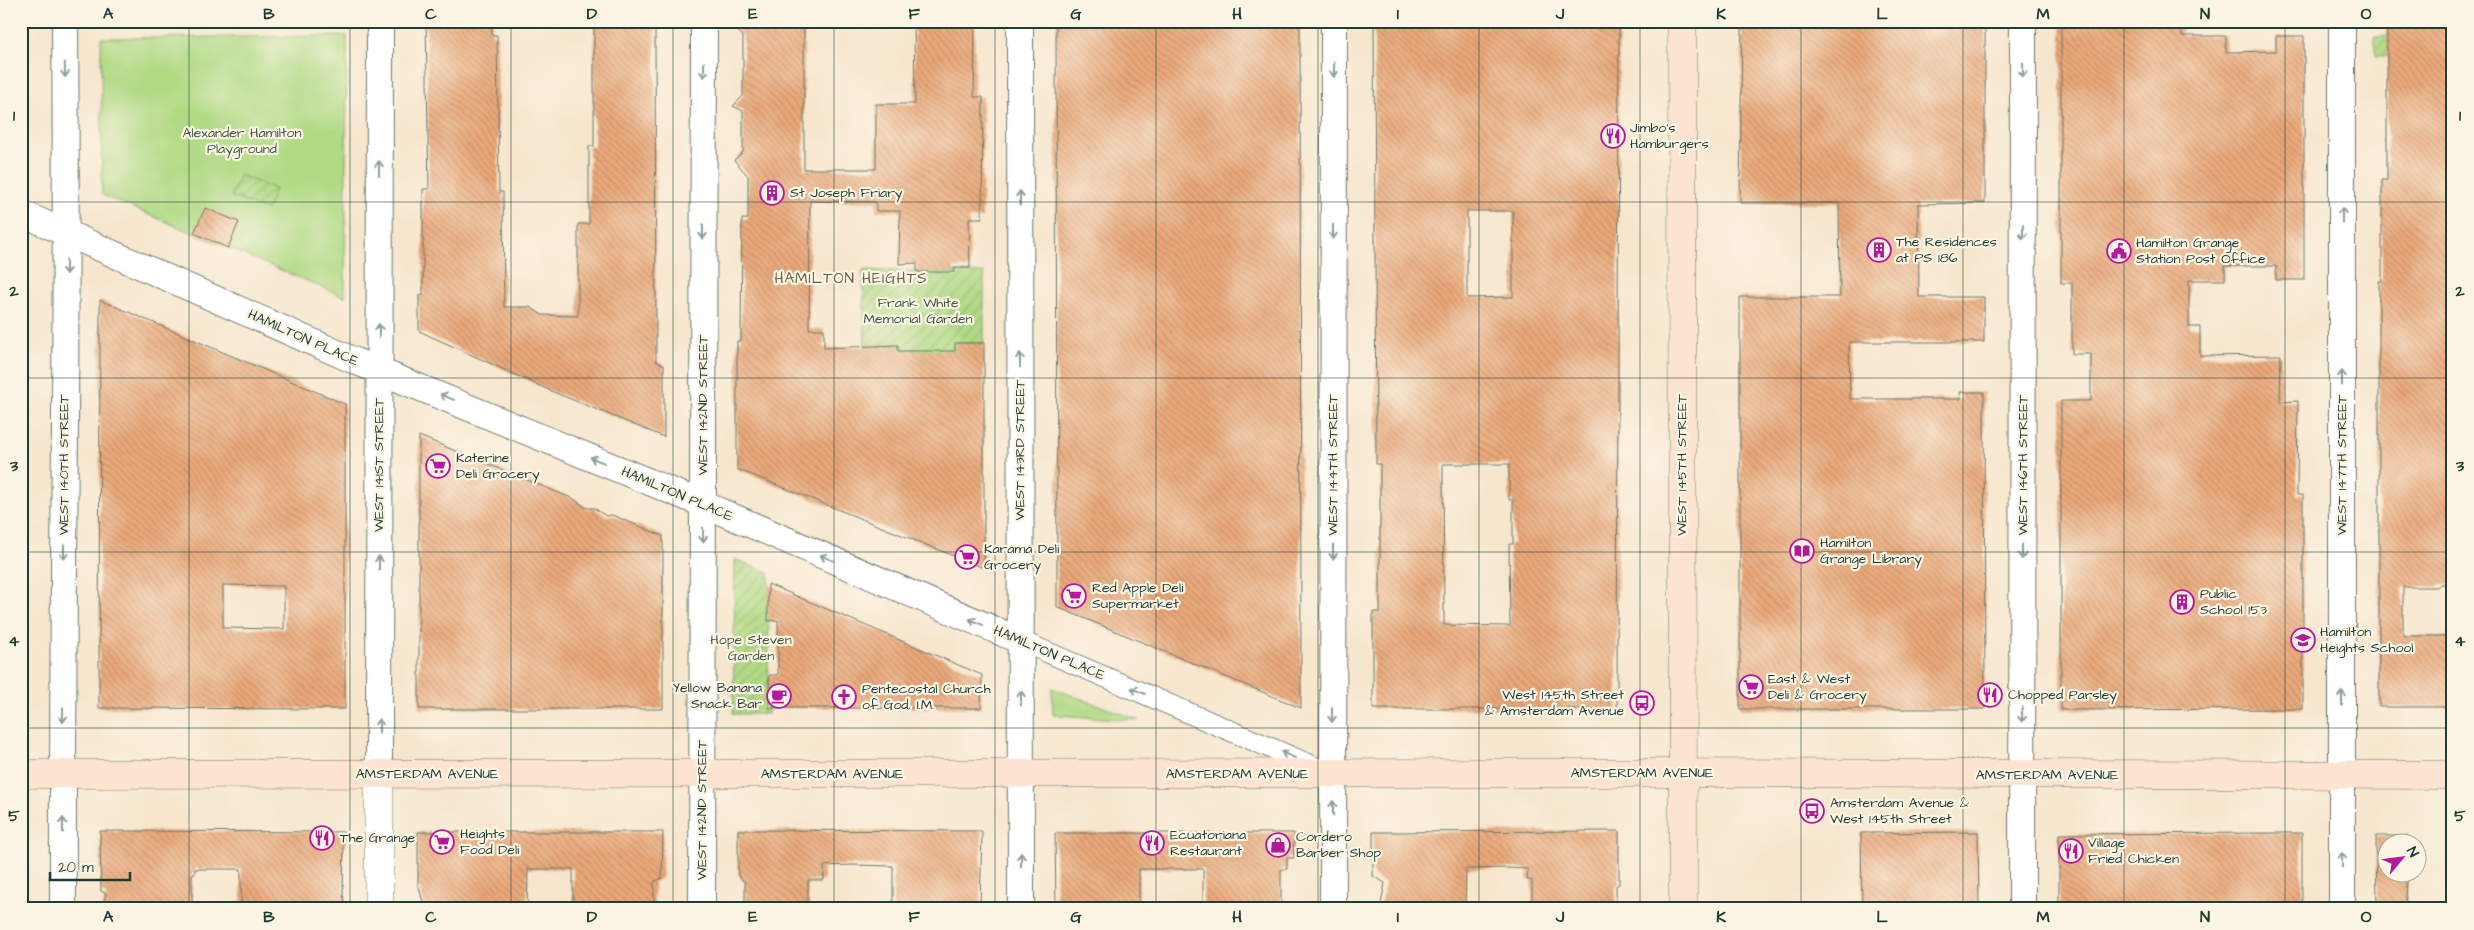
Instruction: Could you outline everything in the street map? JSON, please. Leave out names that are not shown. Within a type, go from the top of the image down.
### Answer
[{"type":"main road","name":"WEST 145TH STREET","points":[[1682,21],[1683,909]]},
{"type":"main road","name":"AMSTERDAM AVENUE","points":[[21,774],[1021,773],[1332,775],[1683,773],[2453,775]]},
{"type":"street","name":"WEST 140TH STREET","points":[[63,909],[65,21]]},
{"type":"street","name":"WEST 141ST STREET","points":[[379,909],[380,21]]},
{"type":"street","name":"WEST 142ND STREET","points":[[702,909],[704,21]]},
{"type":"street","name":"WEST 143RD STREET","points":[[1020,21],[1021,909]]},
{"type":"street","name":"WEST 144TH STREET","points":[[1333,909],[1334,21]]},
{"type":"street","name":"WEST 146TH STREET","points":[[2022,909],[2023,21]]},
{"type":"street","name":"WEST 147TH STREET","points":[[2342,21],[2342,909]]},
{"type":"street","name":"HAMILTON PLACE","points":[[21,213],[66,231],[379,371],[703,504],[1332,775]]},
{"type":"shaded area","points":[[21,827],[28,827],[29,909],[21,909]]},
{"type":"green space","points":[[2453,35],[2453,56],[2375,56],[2375,36]]},
{"type":"green space","name":"Alexander Hamilton Playground","points":[[347,36],[345,297],[102,195],[101,38]]},
{"type":"green space","points":[[240,175],[275,189],[267,210],[231,196]]},
{"type":"green space","name":"Frank White Memorial Garden","points":[[863,270],[984,273],[984,343],[956,343],[955,351],[904,351],[904,354],[898,354],[898,345],[865,345]]},
{"type":"green space","name":"Hope Steven Garden","points":[[735,559],[769,573],[768,714],[733,714]]},
{"type":"green space","points":[[1052,688],[1139,720],[1053,715]]},
{"type":"building","points":[[426,21],[492,21],[492,35],[497,35],[499,192],[503,192],[504,307],[530,307],[542,315],[578,316],[578,224],[589,224],[589,146],[594,146],[594,21],[655,21],[656,361],[664,365],[664,437],[551,391],[419,331],[419,296],[423,295],[423,189],[429,189]]},
{"type":"building","points":[[726,21],[804,21],[804,169],[876,169],[876,104],[915,104],[914,21],[975,21],[974,97],[983,97],[982,218],[969,218],[970,268],[954,268],[954,272],[917,272],[917,263],[899,264],[900,211],[876,211],[876,202],[810,201],[809,329],[824,329],[824,348],[898,345],[898,351],[955,351],[955,343],[984,343],[984,568],[737,469],[737,341],[741,341],[742,219],[748,219],[748,176],[734,160],[743,152],[743,111],[733,106],[743,96],[743,36]]},
{"type":"building","points":[[1056,21],[1300,21],[1301,708],[1057,607]]},
{"type":"building","points":[[1374,21],[1402,21],[1402,23],[1619,21],[1617,709],[1373,709],[1373,612],[1380,612],[1380,464],[1376,464]],"holes":[[[1467,211],[1513,211],[1513,297],[1467,298]],[[1443,464],[1509,464],[1509,500],[1513,500],[1513,544],[1509,544],[1510,626],[1444,625]]]},
{"type":"building","points":[[1742,21],[1985,21],[1985,203],[1918,204],[1919,297],[1984,297],[1984,342],[1849,342],[1850,399],[1961,399],[1960,392],[1984,392],[1985,709],[1740,709],[1740,297],[1840,297],[1839,203],[1740,203]]},
{"type":"building","points":[[2061,21],[2182,21],[2182,36],[2226,36],[2226,52],[2276,51],[2276,36],[2304,36],[2304,280],[2276,280],[2276,266],[2225,266],[2225,280],[2189,280],[2189,327],[2200,327],[2200,356],[2281,355],[2280,402],[2298,401],[2297,495],[2303,495],[2303,709],[2061,710],[2061,401],[2091,401],[2091,354],[2072,354],[2072,283],[2061,283]]},
{"type":"building","points":[[2387,21],[2450,21],[2449,180],[2453,180],[2453,584],[2440,584],[2437,587],[2403,587],[2403,636],[2453,636],[2453,707],[2379,707],[2379,281],[2382,281],[2382,180],[2387,180]]},
{"type":"building","points":[[205,208],[239,222],[228,248],[194,233]]},
{"type":"building","points":[[100,300],[345,404],[345,709],[99,708]],"holes":[[[223,585],[284,586],[284,629],[223,628]]]},
{"type":"building","points":[[419,436],[574,499],[587,508],[594,508],[606,516],[612,515],[663,536],[663,709],[419,709]]},
{"type":"building","points":[[768,584],[982,675],[981,708],[769,708],[769,675],[778,675],[778,620],[768,621]]},
{"type":"building","points":[[738,830],[982,831],[980,909],[893,909],[893,866],[853,865],[824,866],[824,880],[808,880],[808,909],[745,909],[745,883],[738,875]]},
{"type":"building","points":[[100,831],[344,832],[343,895],[346,909],[241,909],[241,869],[195,869],[195,874],[192,874],[192,909],[102,909],[106,894],[101,891]]},
{"type":"building","points":[[1619,831],[1619,884],[1616,886],[1616,909],[1532,909],[1532,880],[1527,880],[1528,869],[1506,868],[1466,869],[1465,909],[1380,909],[1385,883],[1373,876],[1373,832]]},
{"type":"building","points":[[418,832],[663,832],[662,878],[654,882],[654,909],[573,909],[573,869],[528,869],[527,909],[425,909],[418,884]]},
{"type":"building","points":[[1978,832],[1979,909],[1862,909],[1861,833]]},
{"type":"building","points":[[1055,833],[1294,833],[1294,858],[1287,858],[1287,869],[1281,869],[1281,909],[1203,909],[1203,869],[1139,869],[1139,909],[1056,909]]},
{"type":"building","points":[[2302,833],[2302,909],[2059,909],[2059,834]]},
{"type":"building","points":[[2377,882],[2407,882],[2405,909],[2377,909]]},
{"type":"place","name":"Jimbo's Hamburgers","points":[[1613,136]]},
{"type":"place","name":"St Joseph Friary","points":[[772,193]]},
{"type":"place","name":"The Residences at PS 186","points":[[1879,250]]},
{"type":"place","name":"Hamilton Grange Station Post Office","points":[[2119,251]]},
{"type":"place","name":"Katerine Deli Grocery","points":[[438,466]]},
{"type":"place","name":"Hamilton Grange Library","points":[[1802,551]]},
{"type":"place","name":"Karama Deli Grocery","points":[[967,557]]},
{"type":"place","name":"Red Apple Deli Supermarket","points":[[1074,596]]},
{"type":"place","name":"Public School 153","points":[[2182,602]]},
{"type":"place","name":"Hamilton Heights School","points":[[2303,640]]},
{"type":"place","name":"East & West Deli & Grocery","points":[[1751,687]]},
{"type":"place","name":"Chopped Parsley","points":[[1990,695]]},
{"type":"place","name":"Yellow Banana Snack Bar","points":[[779,696]]},
{"type":"place","name":"Pentecostal Church of God, I.M.","points":[[844,697]]},
{"type":"place","name":"West 145th Street & Amsterdam Avenue","points":[[1642,703]]},
{"type":"place","name":"Amsterdam Avenue & West 145th Street","points":[[1812,811]]},
{"type":"place","name":"The Grange","points":[[322,838]]},
{"type":"place","name":"Heights Food Deli","points":[[442,842]]},
{"type":"place","name":"Ecuatoriana Restaurant","points":[[1152,843]]},
{"type":"place","name":"Cordero Barber Shop","points":[[1278,845]]},
{"type":"place","name":"Village Fried Chicken","points":[[2071,851]]},
{"type":"district","name":"HAMILTON HEIGHTS","points":[[851,278]]}]
